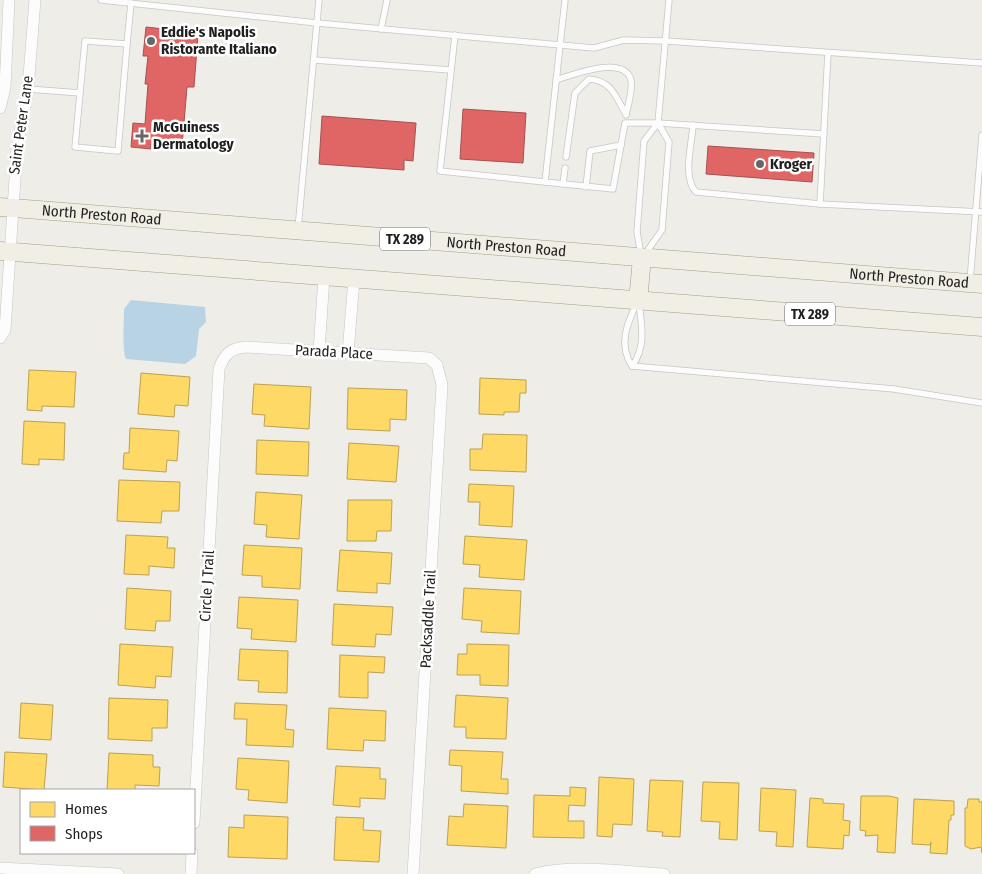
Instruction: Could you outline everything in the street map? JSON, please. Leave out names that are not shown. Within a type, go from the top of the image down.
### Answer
[{"type":"main road","name":"North Preston Road","points":[[6,208],[976,284]]},
{"type":"main road","name":"TX 289","points":[[4,252],[982,327]]},
{"type":"main road","points":[[638,301],[642,258]]},
{"type":"street","name":"Saint Peter Lane","points":[[0,108],[5,87],[9,0]]},
{"type":"street","name":"Saint Peter Lane","points":[[0,338],[5,330],[4,252],[6,208],[28,89],[34,0]]},
{"type":"street","points":[[319,351],[324,277]]},
{"type":"street","points":[[348,353],[354,279]]},
{"type":"street","name":"Parada Place","points":[[229,352],[237,348],[417,356],[429,358],[437,365]]},
{"type":"street","name":"Circle J Trail","points":[[195,805],[219,369],[223,357],[229,352]]},
{"type":"street","name":"Packsaddle Trail","points":[[413,874],[442,385],[437,365]]},
{"type":"street","points":[[191,874],[192,854]]},
{"type":"street","points":[[0,868],[118,874]]},
{"type":"street","points":[[535,874],[553,870],[577,869],[664,874]]},
{"type":"lane","points":[[101,0],[317,23],[594,48],[624,40],[666,41],[982,64]]},
{"type":"lane","points":[[298,231],[319,0]]},
{"type":"lane","points":[[382,29],[387,0]]},
{"type":"lane","points":[[545,182],[565,0]]},
{"type":"lane","points":[[642,258],[637,232],[644,141],[658,122],[669,0]]},
{"type":"lane","points":[[127,44],[85,40],[76,147],[118,150],[131,3]]},
{"type":"lane","points":[[455,35],[440,170],[613,190],[631,82],[628,75],[620,69],[603,68],[585,70],[556,80]]},
{"type":"lane","points":[[820,204],[828,53]]},
{"type":"lane","points":[[314,60],[451,70]]},
{"type":"lane","points":[[566,156],[575,93],[589,79],[601,80],[609,86],[626,114]]},
{"type":"lane","points":[[28,89],[80,93]]},
{"type":"lane","points":[[642,258],[662,230],[669,142],[658,122]]},
{"type":"lane","points":[[624,123],[658,122],[824,134]]},
{"type":"lane","points":[[693,125],[689,177],[690,185],[696,192],[820,204],[979,212]]},
{"type":"lane","points":[[976,284],[982,135]]},
{"type":"lane","points":[[586,187],[590,151],[621,145]]},
{"type":"lane","points":[[564,184],[565,168]]},
{"type":"lane","points":[[632,366],[640,355],[642,327],[638,301]]},
{"type":"lane","points":[[632,366],[624,354],[626,325],[638,301]]},
{"type":"lane","points":[[632,366],[894,389],[982,403]]},
{"type":"water","points":[[131,300],[205,307],[206,322],[199,329],[196,356],[185,364],[126,359],[124,309]]},
{"type":"building: Homes","points":[[29,370],[76,372],[74,407],[42,406],[42,411],[27,410]]},
{"type":"building: Homes","points":[[141,373],[190,377],[188,406],[175,405],[174,417],[138,414]]},
{"type":"building: Homes","points":[[480,378],[526,380],[526,393],[520,393],[519,412],[504,412],[504,415],[479,414]]},
{"type":"building: Homes","points":[[254,384],[311,387],[309,429],[264,426],[265,415],[252,414]]},
{"type":"building: Homes","points":[[348,388],[407,390],[406,420],[390,419],[390,431],[347,429]]},
{"type":"building: Homes","points":[[24,421],[65,423],[64,460],[39,459],[39,465],[22,464]]},
{"type":"building: Homes","points":[[130,428],[179,431],[177,461],[167,460],[166,472],[123,469],[124,453],[129,453]]},
{"type":"building: Homes","points":[[483,434],[527,435],[526,472],[470,470],[470,449],[482,449]]},
{"type":"building: Homes","points":[[257,440],[309,442],[308,476],[256,474]]},
{"type":"building: Homes","points":[[349,443],[399,446],[396,482],[347,479]]},
{"type":"building: Homes","points":[[119,480],[180,482],[179,511],[162,511],[161,523],[117,521]]},
{"type":"building: Homes","points":[[469,484],[514,486],[512,527],[479,525],[480,502],[468,502]]},
{"type":"building: Homes","points":[[256,492],[302,495],[299,539],[266,537],[267,525],[254,524]]},
{"type":"building: Homes","points":[[348,500],[392,500],[391,531],[377,531],[376,541],[347,541]]},
{"type":"building: Homes","points":[[126,535],[168,537],[167,548],[175,548],[174,568],[149,566],[149,575],[124,574]]},
{"type":"building: Homes","points":[[465,536],[527,540],[524,580],[479,577],[480,565],[463,564]]},
{"type":"building: Homes","points":[[244,545],[302,548],[300,589],[262,587],[262,576],[242,575]]},
{"type":"building: Homes","points":[[340,550],[392,553],[390,584],[377,583],[377,593],[337,591]]},
{"type":"building: Homes","points":[[127,588],[171,591],[170,621],[156,621],[155,631],[125,629]]},
{"type":"building: Homes","points":[[464,588],[521,591],[519,634],[481,632],[482,621],[462,619]]},
{"type":"building: Homes","points":[[239,597],[298,600],[296,642],[251,639],[252,629],[237,628]]},
{"type":"building: Homes","points":[[334,604],[393,607],[391,635],[376,634],[375,647],[332,645]]},
{"type":"building: Homes","points":[[120,644],[173,647],[171,677],[156,676],[155,688],[118,685]]},
{"type":"building: Homes","points":[[467,644],[509,645],[508,686],[480,685],[480,675],[457,675],[458,654],[467,654]]},
{"type":"building: Homes","points":[[240,649],[288,651],[287,693],[258,692],[259,681],[238,680]]},
{"type":"building: Homes","points":[[340,655],[385,657],[384,673],[368,672],[368,698],[339,697]]},
{"type":"building: Homes","points":[[456,695],[508,698],[506,739],[466,738],[466,727],[454,727]]},
{"type":"building: Homes","points":[[109,698],[168,700],[167,728],[152,728],[152,741],[108,739]]},
{"type":"building: Homes","points":[[21,703],[53,705],[51,740],[19,738]]},
{"type":"building: Homes","points":[[235,703],[287,705],[285,729],[294,730],[293,747],[246,745],[247,719],[234,719]]},
{"type":"building: Homes","points":[[329,708],[386,711],[385,741],[364,740],[363,751],[327,749]]},
{"type":"building: Homes","points":[[450,750],[503,752],[501,779],[508,779],[508,794],[461,791],[462,766],[449,765]]},
{"type":"building: Homes","points":[[5,752],[47,754],[44,789],[3,787]]},
{"type":"building: Homes","points":[[109,753],[153,755],[153,767],[160,767],[159,786],[135,785],[135,789],[107,789]]},
{"type":"building: Homes","points":[[238,758],[289,761],[287,803],[248,800],[249,790],[236,789]]},
{"type":"building: Homes","points":[[336,766],[380,768],[380,779],[386,779],[385,799],[360,798],[360,807],[333,805]]},
{"type":"building: Homes","points":[[599,777],[634,779],[632,825],[613,824],[612,837],[597,836]]},
{"type":"building: Homes","points":[[650,780],[683,781],[680,837],[662,836],[663,832],[647,831]]},
{"type":"building: Homes","points":[[703,782],[739,783],[737,840],[719,839],[720,822],[701,821]]},
{"type":"building: Homes","points":[[570,787],[586,788],[585,806],[569,805],[568,821],[584,821],[584,838],[533,837],[534,795],[570,796]]},
{"type":"building: Homes","points":[[761,788],[796,790],[793,847],[776,846],[777,832],[759,831]]},
{"type":"building: Homes","points":[[861,796],[889,796],[898,798],[895,853],[877,852],[878,835],[865,836],[866,831],[860,830]]},
{"type":"building: Homes","points":[[810,798],[823,799],[823,803],[844,804],[843,820],[850,821],[849,836],[844,835],[843,849],[807,847]]},
{"type":"building: Homes","points":[[914,799],[954,801],[954,815],[951,815],[951,820],[949,820],[947,854],[930,853],[931,842],[930,845],[912,844]]},
{"type":"building: Homes","points":[[968,799],[979,799],[979,802],[982,802],[982,853],[981,847],[971,849],[965,846],[965,808],[967,808]]},
{"type":"building: Homes","points":[[464,804],[508,806],[506,848],[447,845],[449,816],[463,817]]},
{"type":"building: Homes","points":[[244,815],[288,817],[287,859],[228,857],[229,827],[244,828]]},
{"type":"building: Homes","points":[[336,817],[364,818],[363,830],[381,831],[379,862],[334,860]]},
{"type":"building: Shops","points":[[146,27],[164,29],[164,33],[198,35],[194,87],[187,87],[182,146],[151,144],[151,149],[131,147],[133,123],[145,124],[148,84],[145,84],[148,56],[143,56]]},
{"type":"building: Shops","points":[[463,109],[526,113],[523,163],[460,159]]},
{"type":"building: Shops","points":[[322,116],[416,123],[413,161],[404,160],[404,170],[319,164]]},
{"type":"building: Shops","name":"Kroger","points":[[708,146],[814,153],[812,182],[706,174]]},
{"type":"place","name":"Eddie's Napolis Ristorante Italiano","points":[[151,41]]},
{"type":"place","name":"McGuiness Dermatology","points":[[142,136]]},
{"type":"place","name":"Kroger","points":[[760,164]]}]
